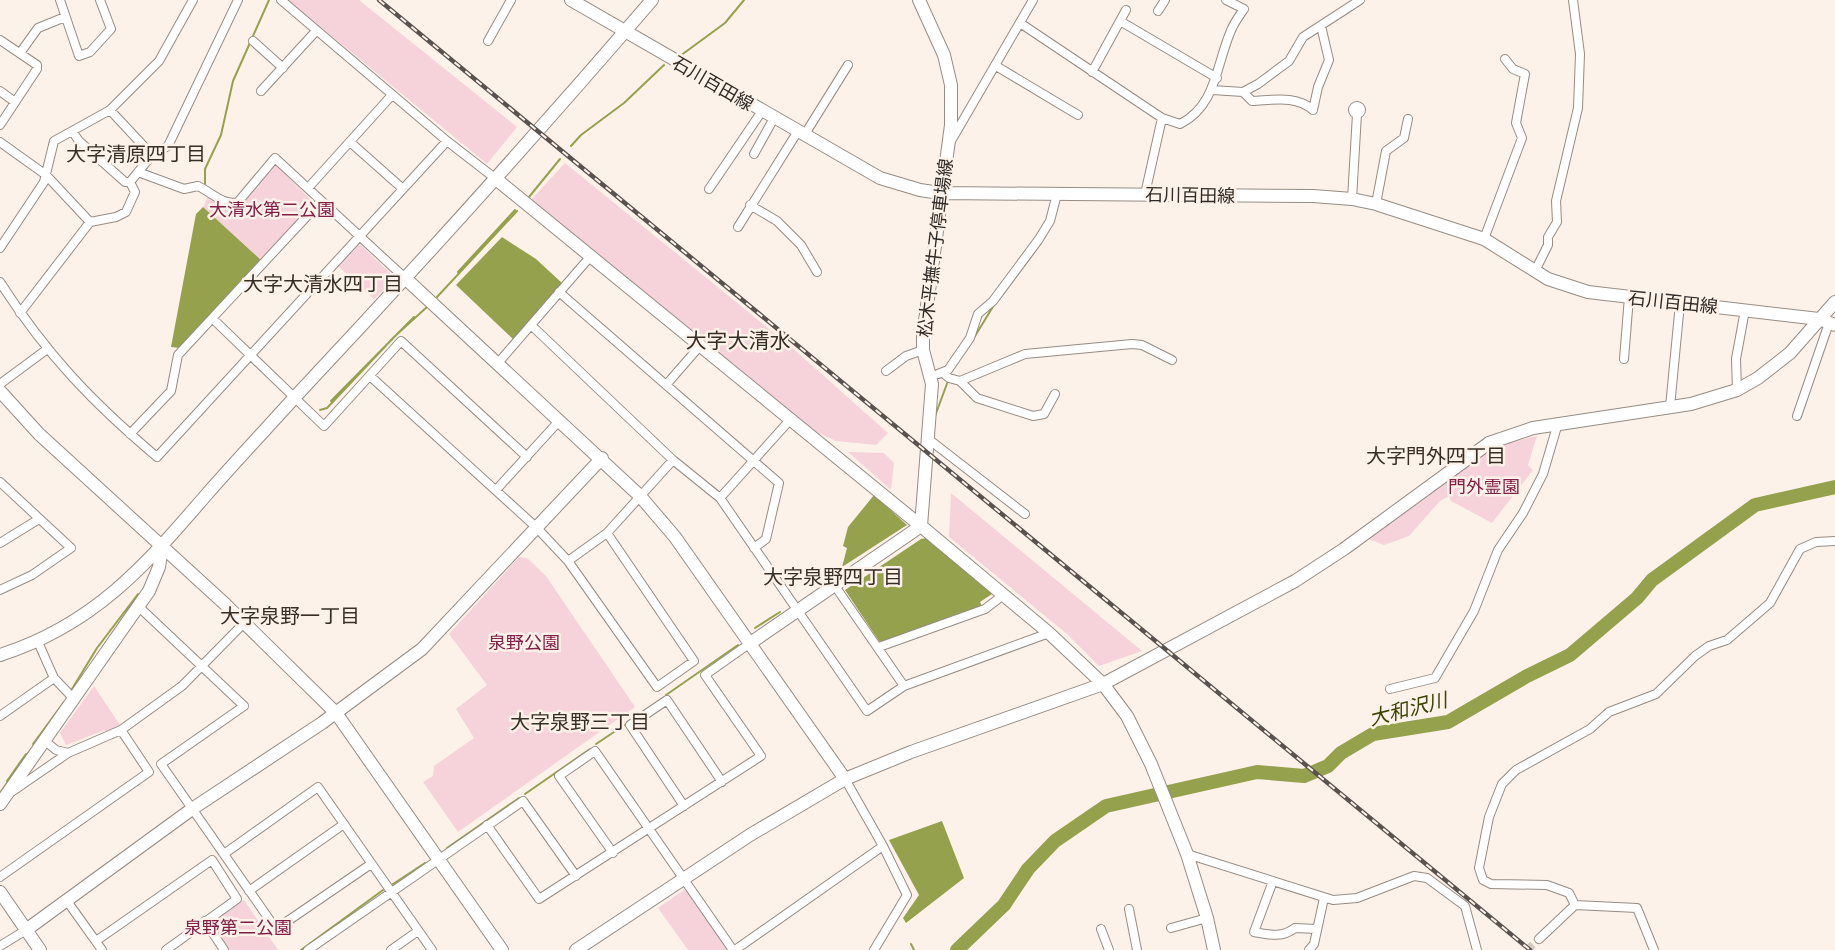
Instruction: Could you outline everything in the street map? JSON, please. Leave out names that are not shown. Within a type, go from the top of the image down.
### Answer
[{"type":"street","points":[[60,0],[79,56],[90,52],[111,29],[100,0]]},
{"type":"street","points":[[0,248],[46,175],[54,141],[110,110],[159,61],[193,0]]},
{"type":"street","points":[[130,182],[152,155],[168,146],[238,0]]},
{"type":"street","points":[[281,0],[447,141],[921,526],[1049,633],[1103,684],[1126,716],[1151,764],[1187,854],[1207,918],[1214,950]]},
{"type":"street","points":[[488,41],[511,0]]},
{"type":"street","name":"石川百田線","points":[[571,0],[880,177],[920,190],[1057,194],[1313,196],[1352,199],[1376,204],[1484,239],[1535,271],[1570,288],[1828,322]]},
{"type":"street","points":[[0,655],[38,642],[71,624],[98,605],[162,548],[296,397],[496,179],[652,0]]},
{"type":"street","name":"松木平撫牛子停車場線","points":[[919,0],[934,29],[949,70],[951,125],[940,192],[923,350],[937,374],[927,438],[921,526]]},
{"type":"street","points":[[949,144],[1033,0]]},
{"type":"street","points":[[1158,11],[1165,0]]},
{"type":"street","points":[[1020,23],[1162,118],[1180,124],[1191,118],[1212,90],[1229,34],[1245,9],[1226,0]]},
{"type":"street","points":[[1212,90],[1243,92],[1289,61],[1303,37],[1360,0]]},
{"type":"street","points":[[1535,271],[1548,245],[1548,237],[1557,222],[1556,201],[1578,108],[1580,54],[1573,0]]},
{"type":"street","points":[[1092,72],[1126,10]]},
{"type":"street","points":[[20,53],[38,28],[65,17]]},
{"type":"street","points":[[1120,21],[1217,78]]},
{"type":"street","points":[[1243,92],[1252,101],[1296,100],[1304,102],[1313,110],[1318,87],[1329,60],[1321,26]]},
{"type":"street","points":[[261,92],[316,31]]},
{"type":"street","points":[[0,40],[37,64],[37,69],[0,125]]},
{"type":"street","points":[[253,41],[283,68]]},
{"type":"street","points":[[1484,239],[1522,138],[1516,123],[1525,74],[1513,69],[1505,59]]},
{"type":"street","points":[[738,227],[750,205],[848,65]]},
{"type":"street","points":[[996,66],[1078,115]]},
{"type":"street","points":[[0,91],[15,102]]},
{"type":"street","points":[[1352,199],[1358,94]]},
{"type":"street","points":[[308,188],[392,95]]},
{"type":"street","points":[[110,110],[152,155]]},
{"type":"street","points":[[709,189],[714,176],[762,111]]},
{"type":"street","points":[[754,154],[774,118]]},
{"type":"street","points":[[1145,194],[1162,118]]},
{"type":"street","points":[[1376,204],[1386,151],[1404,138],[1408,119]]},
{"type":"street","points":[[72,131],[79,141],[124,182],[130,182]]},
{"type":"street","points":[[0,282],[46,350],[85,392],[157,457],[447,141]]},
{"type":"street","points":[[0,142],[46,175],[90,222]]},
{"type":"street","points":[[350,142],[403,189]]},
{"type":"street","points":[[138,172],[184,189],[198,186],[222,201],[233,203],[238,202],[275,158],[602,458],[640,496],[675,537],[845,779],[883,846],[907,895],[874,950]]},
{"type":"street","points":[[20,313],[90,222],[116,218],[126,212],[135,192],[130,182]]},
{"type":"street","points":[[1055,394],[1044,414],[1033,416],[977,398],[960,381],[937,374],[970,338],[978,314],[993,301],[1039,239],[1050,221],[1057,194]]},
{"type":"street","points":[[130,434],[171,391],[178,355],[321,201]]},
{"type":"street","points":[[750,205],[777,221],[801,245],[817,272]]},
{"type":"street","points":[[498,363],[590,257]]},
{"type":"street","points":[[560,292],[779,483],[766,540],[754,549]]},
{"type":"street","points":[[1624,360],[1629,297]]},
{"type":"street","points":[[1797,416],[1835,302]]},
{"type":"street","points":[[1670,407],[1680,303]]},
{"type":"street","points":[[1737,390],[1736,359],[1745,310]]},
{"type":"street","points":[[213,319],[324,426],[400,341],[527,457]]},
{"type":"street","points":[[576,950],[683,877],[845,779],[911,752],[1103,684],[1174,649],[1318,567],[1489,443],[1506,435],[1558,423],[1708,401],[1737,390],[1790,353],[1828,322]]},
{"type":"street","points":[[531,326],[673,460],[720,498],[867,711],[904,686],[1049,633]]},
{"type":"street","points":[[960,381],[1025,354],[1051,353],[1066,348],[1096,349],[1142,345],[1172,360]]},
{"type":"street","points":[[666,385],[699,347]]},
{"type":"street","points":[[0,384],[46,350]]},
{"type":"street","points":[[886,371],[906,356],[923,350]]},
{"type":"street","points":[[370,376],[537,528],[568,561],[657,687],[694,661],[607,533]]},
{"type":"street","points":[[0,391],[39,434],[244,623],[336,713],[502,950]]},
{"type":"street","points":[[496,490],[560,420]]},
{"type":"street","points":[[720,498],[789,421]]},
{"type":"street","points":[[1390,689],[1435,678],[1448,660],[1474,611],[1498,550],[1523,513],[1543,474],[1558,423]]},
{"type":"street","points":[[927,438],[1025,514]]},
{"type":"street","points":[[0,946],[67,901],[192,809],[336,713],[422,649],[602,458]]},
{"type":"street","points":[[568,561],[607,533],[673,460]]},
{"type":"street","points":[[0,482],[4,492],[71,548],[32,576],[0,590]]},
{"type":"street","points":[[0,543],[39,519]]},
{"type":"street","points":[[487,825],[539,899],[761,756],[705,675],[921,526]]},
{"type":"street","points":[[1575,905],[1569,893],[1547,885],[1491,884],[1483,880],[1479,868],[1484,832],[1502,784],[1516,770],[1590,729],[1609,712],[1656,694],[1695,656],[1709,646],[1727,640],[1770,603],[1800,549],[1816,542],[1835,541]]},
{"type":"street","points":[[0,803],[138,606],[158,571],[162,548]]},
{"type":"street","points":[[835,586],[904,686]]},
{"type":"street","points":[[879,647],[986,609],[1002,596]]},
{"type":"street","points":[[138,606],[244,706],[161,764],[276,929],[371,864]]},
{"type":"street","points":[[0,803],[32,776],[68,753],[121,730],[203,668],[244,623]]},
{"type":"street","points":[[38,642],[54,678],[74,699]]},
{"type":"street","points":[[0,716],[54,678]]},
{"type":"street","points":[[684,806],[630,725],[667,700],[722,782]]},
{"type":"street","points":[[0,877],[150,772],[121,730]]},
{"type":"street","points":[[45,741],[56,750],[68,753]]},
{"type":"street","points":[[613,853],[559,776],[595,751],[734,950],[883,846]]},
{"type":"street","points":[[224,854],[318,787],[432,950]]},
{"type":"street","points":[[308,950],[523,801],[576,876]]},
{"type":"street","points":[[249,891],[344,824]]},
{"type":"street","points":[[1187,854],[1324,898],[1357,898],[1414,876],[1427,878],[1465,906],[1477,950]]},
{"type":"street","points":[[96,941],[212,860],[237,899],[166,950]]},
{"type":"street","points":[[1273,881],[1254,932],[1272,935],[1287,934],[1295,928],[1317,929]]},
{"type":"street","points":[[0,892],[40,950]]},
{"type":"street","points":[[1309,950],[1314,944],[1324,898]]},
{"type":"street","points":[[67,901],[102,950]]},
{"type":"street","points":[[1539,939],[1575,905],[1637,908],[1654,950]]},
{"type":"street","points":[[1129,909],[1137,950]]},
{"type":"street","points":[[1171,928],[1207,918]]},
{"type":"street","points":[[205,921],[224,950]]},
{"type":"street","points":[[1101,929],[1109,950]]},
{"type":"street","points":[[391,950],[418,931]]},
{"type":"green space","points":[[288,0],[359,0],[517,127],[487,164]]},
{"type":"green space","points":[[565,163],[789,345],[888,433],[876,445],[836,441],[797,423],[529,202]]},
{"type":"green space","name":"大清水第二公園","points":[[272,166],[277,166],[314,203],[261,260],[203,207],[209,195],[229,206]]},
{"type":"green space","points":[[357,245],[361,245],[394,277],[394,280],[374,299],[338,266]]},
{"type":"green space","name":"門外霊園","points":[[1537,436],[1528,465],[1533,470],[1492,523],[1451,501],[1449,496],[1440,501],[1409,536],[1384,545],[1366,538],[1468,460],[1498,445]]},
{"type":"green space","points":[[848,452],[884,453],[894,463],[891,490]]},
{"type":"green space","points":[[951,493],[1142,651],[1099,666],[1067,634],[949,537]]},
{"type":"green space","name":"泉野公園","points":[[519,557],[527,558],[546,576],[635,707],[458,832],[423,782],[433,776],[434,766],[474,738],[456,709],[487,685],[449,634]]},
{"type":"green space","points":[[94,686],[120,725],[66,745],[60,733]]},
{"type":"green space","points":[[684,890],[687,891],[726,946],[726,950],[688,950],[658,908]]},
{"type":"green space","name":"泉野第二公園","points":[[244,900],[278,950],[229,950],[211,924],[211,921]]},
{"type":"shaded area","points":[[203,207],[261,260],[180,348],[171,347],[196,214]]},
{"type":"shaded area","points":[[502,237],[536,259],[562,283],[513,339],[456,285]]},
{"type":"shaded area","points":[[874,495],[907,525],[842,567],[847,548],[843,546],[848,527]]},
{"type":"shaded area","points":[[926,538],[992,594],[980,602],[982,606],[882,642],[879,641],[845,590],[921,539]]},
{"type":"shaded area","points":[[942,821],[964,878],[906,923],[903,918],[919,895],[889,840]]},
{"type":"waterway","points":[[205,184],[205,169],[221,135],[233,81],[269,0]]},
{"type":"waterway","points":[[680,56],[725,23],[744,0]]},
{"type":"waterway","points":[[571,146],[581,135],[624,103],[664,65]]},
{"type":"waterway","points":[[529,197],[560,159]]},
{"type":"waterway","points":[[458,272],[515,210]]},
{"type":"waterway","points":[[437,297],[517,211]]},
{"type":"waterway","points":[[1000,298],[1041,243]]},
{"type":"waterway","points":[[972,341],[994,305]]},
{"type":"waterway","points":[[320,410],[327,408],[394,337],[427,307]]},
{"type":"waterway","points":[[331,401],[414,317]]},
{"type":"waterway","points":[[935,416],[948,381]]},
{"type":"waterway","name":"大和沢川","points":[[957,950],[1004,905],[1028,869],[1055,841],[1106,806],[1257,772],[1304,776],[1328,766],[1341,753],[1373,734],[1448,722],[1527,676],[1570,655],[1637,598],[1652,580],[1755,505],[1835,487]]},
{"type":"waterway","points":[[72,689],[97,648],[138,594]]},
{"type":"waterway","points":[[88,669],[137,597]]},
{"type":"waterway","points":[[755,628],[780,612]]},
{"type":"waterway","points":[[666,695],[738,645]]},
{"type":"waterway","points":[[33,744],[64,702]]},
{"type":"waterway","points":[[596,744],[629,722]]},
{"type":"waterway","points":[[26,756],[35,744]]},
{"type":"waterway","points":[[525,794],[590,749]]},
{"type":"waterway","points":[[7,781],[26,754]]},
{"type":"waterway","points":[[0,793],[9,780]]},
{"type":"waterway","points":[[447,848],[519,798]]},
{"type":"waterway","points":[[393,884],[425,863]]},
{"type":"waterway","points":[[301,950],[383,890]]},
{"type":"waterway","points":[[911,944],[914,950]]},
{"type":"tunnel","points":[[1527,950],[1539,939]]},
{"type":"railway","points":[[379,0],[1530,950]]},
{"type":"district","name":"大字清原四丁目","points":[[136,154]]},
{"type":"district","name":"大字大清水四丁目","points":[[323,284]]},
{"type":"district","name":"大字大清水","points":[[738,340]]},
{"type":"district","name":"大字門外四丁目","points":[[1436,456]]},
{"type":"district","name":"大字泉野四丁目","points":[[833,577]]},
{"type":"district","name":"大字泉野一丁目","points":[[290,616]]},
{"type":"district","name":"大字泉野三丁目","points":[[580,722]]}]
